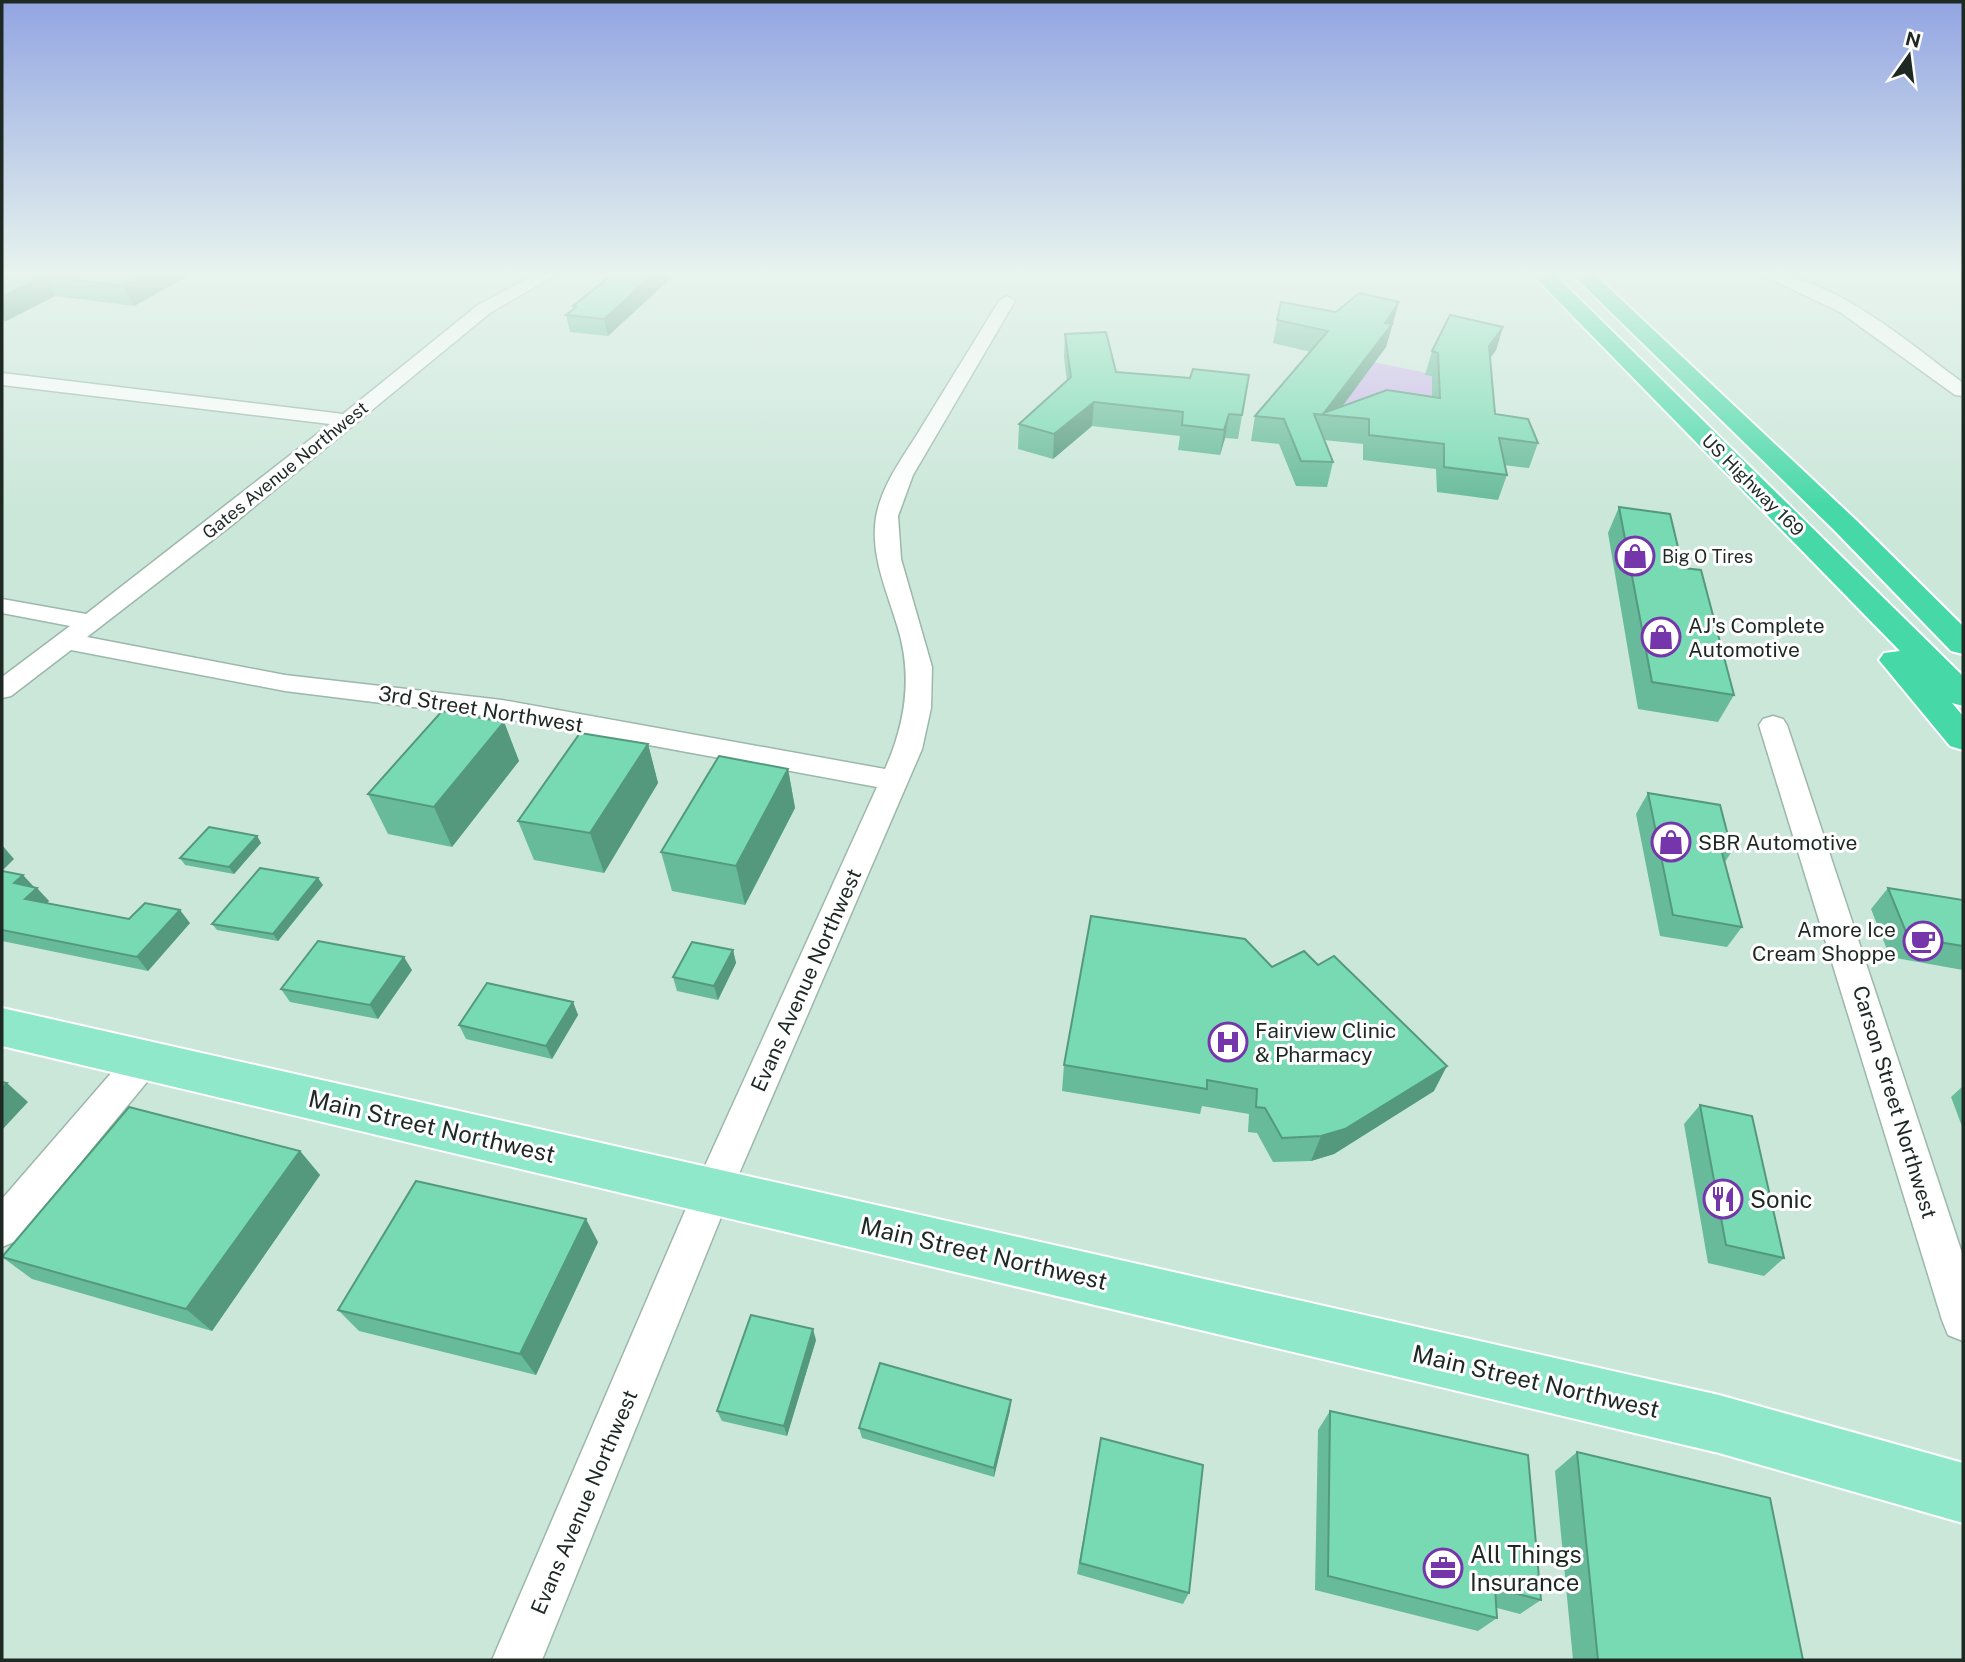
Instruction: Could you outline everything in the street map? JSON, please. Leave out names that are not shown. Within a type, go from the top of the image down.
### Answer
[{"type":"highway","name":"US Highway 169","points":[[1619,352],[1963,695]]},
{"type":"highway","name":"US Highway 169","points":[[1663,352],[1846,526],[1963,643]]},
{"type":"highway","points":[[1846,526],[1963,616]]},
{"type":"highway","points":[[1808,541],[1819,570],[1963,738]]},
{"type":"main road","name":"Main Street Northwest","points":[[2,1027],[1719,1424],[1963,1493]]},
{"type":"street","name":"Gates Avenue Northwest","points":[[66,641],[431,352]]},
{"type":"street","name":"Evans Avenue Northwest","points":[[517,1660],[713,1190],[895,781],[919,715],[920,689],[915,641],[891,569],[886,531],[888,512],[902,477],[977,352]]},
{"type":"street","points":[[1907,352],[1963,391]]},
{"type":"street","points":[[2,379],[347,420]]},
{"type":"street","points":[[2,395],[24,382]]},
{"type":"street","points":[[1925,388],[1963,391]]},
{"type":"street","points":[[2,606],[91,622]]},
{"type":"street","points":[[2,690],[66,641]]},
{"type":"street","name":"3rd Street Northwest","points":[[66,641],[285,683],[502,709],[895,781]]},
{"type":"street","name":"Carson Street Northwest","points":[[1773,725],[1866,1005],[1893,1100],[1963,1320]]},
{"type":"street","points":[[2,1228],[144,1060]]},
{"type":"shaded area","points":[[1372,362],[1438,375],[1433,400],[1315,420]]},
{"type":"building","points":[[1067,352],[1111,352],[1116,372],[1190,378],[1193,369],[1249,375],[1242,415],[1229,414],[1224,430],[1182,425],[1183,412],[1094,402],[1054,434],[1019,424],[1071,377]]},
{"type":"building","points":[[1310,352],[1371,352],[1324,413],[1387,390],[1440,398],[1438,353],[1434,352],[1489,352],[1495,414],[1528,419],[1538,443],[1499,438],[1507,475],[1444,467],[1444,444],[1369,435],[1369,419],[1314,414],[1333,462],[1301,461],[1284,419],[1255,416]]},
{"type":"building","points":[[1619,507],[1670,514],[1683,568],[1701,570],[1734,695],[1652,682]]},
{"type":"building","points":[[442,711],[504,722],[434,807],[368,794]]},
{"type":"building","points":[[580,733],[648,744],[590,833],[518,821]]},
{"type":"building","points":[[719,756],[788,769],[736,866],[661,852]]},
{"type":"building","points":[[1648,793],[1720,805],[1732,851],[1721,849],[1742,927],[1673,915]]},
{"type":"building","points":[[209,827],[257,836],[229,867],[180,858]]},
{"type":"building","points":[[260,868],[318,878],[273,934],[212,924]]},
{"type":"building","points":[[2,871],[23,875],[14,883],[37,888],[25,899],[129,919],[145,903],[180,910],[137,957],[2,930]]},
{"type":"building","points":[[1888,888],[1963,900],[1963,946],[1908,937]]},
{"type":"building","name":"Fairview Clinic & Pharmacy","points":[[1091,916],[1245,939],[1272,967],[1304,951],[1318,965],[1334,956],[1447,1066],[1345,1129],[1321,1136],[1282,1138],[1265,1108],[1256,1107],[1257,1089],[1207,1080],[1207,1089],[1064,1065]]},
{"type":"building","points":[[318,941],[404,957],[370,1005],[281,989]]},
{"type":"building","points":[[692,942],[733,950],[714,986],[673,977]]},
{"type":"building","points":[[487,983],[573,1002],[546,1046],[459,1025]]},
{"type":"building","points":[[1700,1105],[1752,1116],[1784,1258],[1726,1245]]},
{"type":"building","points":[[129,1107],[300,1151],[186,1309],[2,1257]]},
{"type":"building","points":[[416,1181],[586,1219],[520,1354],[338,1310]]},
{"type":"building","points":[[751,1315],[813,1329],[784,1426],[717,1411]]},
{"type":"building","points":[[880,1363],[1011,1400],[994,1468],[859,1428]]},
{"type":"building","points":[[1330,1411],[1528,1455],[1541,1600],[1495,1588],[1497,1618],[1328,1576]]},
{"type":"building","points":[[1101,1438],[1203,1465],[1189,1593],[1080,1563]]},
{"type":"building","points":[[1577,1452],[1770,1498],[1803,1660],[1598,1660]]},
{"type":"place","name":"Big O Tires","points":[[1635,556]]},
{"type":"place","name":"AJ's Complete Automotive","points":[[1661,637]]},
{"type":"place","name":"SBR Automotive","points":[[1671,842]]},
{"type":"place","name":"Amore Ice Cream Shoppe","points":[[1923,941]]},
{"type":"place","name":"Fairview Clinic & Pharmacy","points":[[1228,1042]]},
{"type":"place","name":"Sonic","points":[[1723,1199]]},
{"type":"place","name":"All Things Insurance","points":[[1443,1568]]}]
